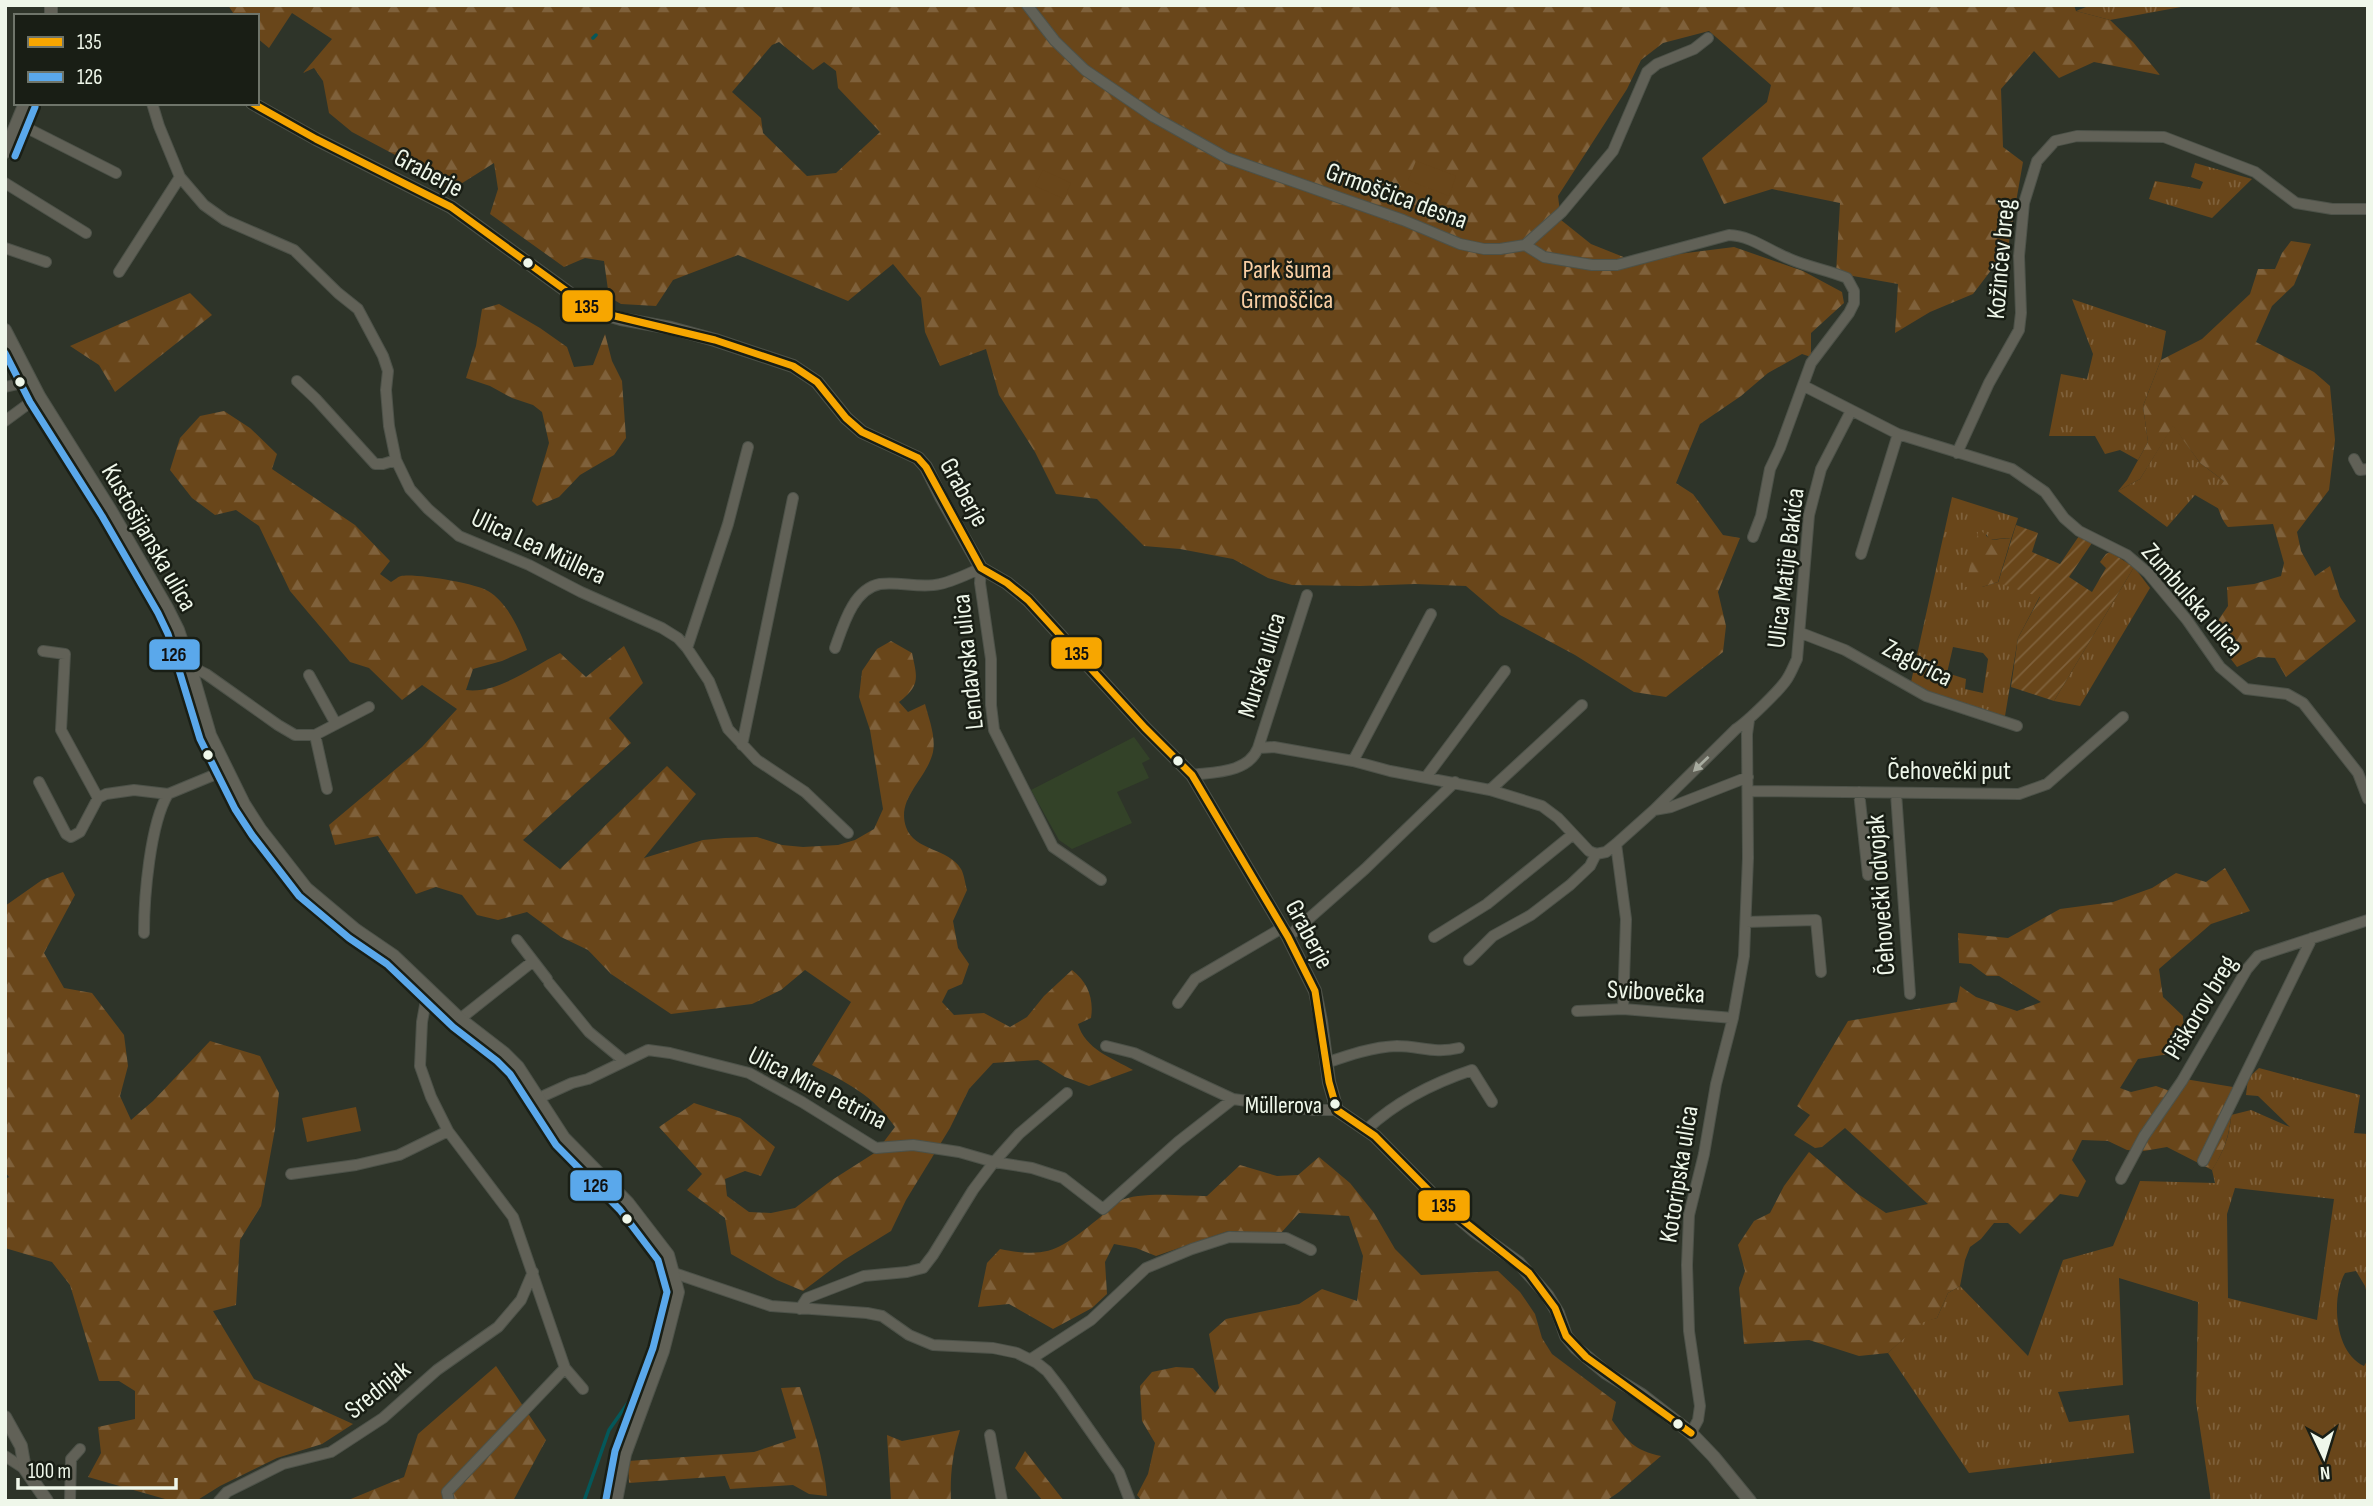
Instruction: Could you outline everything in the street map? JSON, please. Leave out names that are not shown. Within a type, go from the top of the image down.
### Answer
[{"type":"street","name":"Grmoščica desna","points":[[1027,5],[1055,41],[1084,70],[1154,117],[1227,158],[1403,220],[1460,244],[1500,249],[1525,245]]},
{"type":"street","points":[[1707,38],[1695,49],[1657,64],[1647,72],[1613,151],[1562,212],[1525,245],[1544,257],[1592,265],[1617,265],[1729,235],[1741,236],[1790,260],[1847,278],[1854,291],[1854,303],[1811,363],[1770,469],[1761,516],[1753,537]]},
{"type":"street","points":[[5,152],[23,105]]},
{"type":"street","name":"Ulica Lea Müllera","points":[[153,105],[180,177],[204,205],[225,220],[294,250],[358,309],[388,371],[386,390],[389,426],[396,460],[410,489],[443,524],[459,536],[529,565],[678,638],[709,681],[728,729],[757,760],[805,792],[848,834]]},
{"type":"street","name":"Graberje","points":[[256,105],[316,139],[451,207],[594,311],[715,340],[793,366],[817,382],[846,418],[862,432],[918,458],[926,467],[981,568],[1007,583],[1028,600],[1145,729],[1192,775],[1285,932],[1315,991],[1326,1063],[1337,1110]]},
{"type":"street","points":[[17,122],[116,173]]},
{"type":"street","name":"Kožinčev breg","points":[[1957,453],[1989,383],[2019,330],[2019,256],[2024,203],[2037,161],[2054,141],[2077,136],[2164,137],[2255,172],[2296,203],[2332,209],[2368,209]]},
{"type":"street","points":[[119,272],[180,177]]},
{"type":"street","points":[[5,183],[86,233]]},
{"type":"street","points":[[5,248],[46,262]]},
{"type":"street","name":"Kustošijanska ulica","points":[[5,330],[39,396],[111,511],[167,608],[178,630],[210,735],[226,770],[260,829],[300,881],[356,930],[394,956],[460,1019],[504,1053],[518,1068],[564,1138],[643,1221],[668,1255],[678,1292],[663,1351],[625,1454],[616,1501]]},
{"type":"street","points":[[5,387],[31,380]]},
{"type":"street","points":[[297,381],[316,398],[375,464],[396,460]]},
{"type":"street","name":"Zumbulska ulica","points":[[1804,386],[1898,434],[2012,469],[2045,492],[2064,518],[2079,530],[2127,555],[2148,573],[2220,667],[2246,689],[2287,694],[2303,703],[2358,774],[2368,799]]},
{"type":"street","points":[[5,421],[39,396]]},
{"type":"street","name":"Ulica Matije Bakića","points":[[1749,720],[1787,680],[1797,659],[1809,515],[1821,469],[1851,411]]},
{"type":"street","points":[[1861,554],[1898,434]]},
{"type":"street","points":[[687,648],[728,524],[748,447]]},
{"type":"street","points":[[2354,459],[2360,470],[2368,469]]},
{"type":"street","points":[[742,745],[793,498]]},
{"type":"street","points":[[835,648],[845,620],[861,594],[879,584],[940,584],[981,568]]},
{"type":"street","name":"Lendavska ulica","points":[[981,568],[980,583],[991,659],[994,730],[1053,847],[1101,880]]},
{"type":"street","name":"Murska ulica","points":[[1258,748],[1307,595]]},
{"type":"street","points":[[1353,761],[1432,614]]},
{"type":"street","name":"Zagorica","points":[[1801,633],[1845,650],[1926,696],[2017,726]]},
{"type":"street","points":[[43,651],[65,654],[61,730],[98,798]]},
{"type":"street","points":[[190,666],[206,674],[295,735],[314,735],[369,707]]},
{"type":"street","points":[[1426,777],[1505,671]]},
{"type":"street","points":[[309,675],[336,724]]},
{"type":"street","points":[[1490,790],[1582,705]]},
{"type":"street","name":"Čehovečki put","points":[[1748,791],[2019,794],[2047,784],[2123,718]]},
{"type":"street","points":[[1469,960],[1493,936],[1531,915],[1570,885],[1590,866],[1596,855],[1606,852],[1616,844],[1736,729],[1749,720]]},
{"type":"street","name":"Kotoripska ulica","points":[[1690,1433],[1698,1420],[1700,1406],[1689,1331],[1689,1215],[1704,1154],[1716,1084],[1733,1018],[1744,956],[1749,720]]},
{"type":"street","points":[[314,735],[327,789]]},
{"type":"street","points":[[1192,775],[1223,772],[1244,765],[1255,755],[1258,748],[1274,747],[1353,761],[1390,771],[1490,790],[1542,806],[1596,855]]},
{"type":"street","points":[[38,782],[66,834],[71,838],[80,832],[98,798],[106,794],[134,790],[168,794],[226,770]]},
{"type":"street","points":[[1654,810],[1671,807],[1748,777]]},
{"type":"street","points":[[1178,1003],[1195,979],[1285,932],[1364,869],[1455,782]]},
{"type":"street","points":[[1859,792],[1868,875]]},
{"type":"street","name":"Čehovečki odvojak","points":[[1896,793],[1910,994]]},
{"type":"street","points":[[144,933],[144,905],[150,863],[158,817],[168,794]]},
{"type":"street","points":[[1434,937],[1487,904],[1572,835]]},
{"type":"street","points":[[1616,844],[1626,919],[1623,1009]]},
{"type":"street","points":[[1746,922],[1816,920],[1821,972]]},
{"type":"street","name":"Piškorov breg","points":[[2121,1179],[2144,1136],[2182,1082],[2247,969],[2258,956],[2368,920]]},
{"type":"street","points":[[2203,1161],[2312,938]]},
{"type":"street","points":[[517,940],[589,1032],[623,1060]]},
{"type":"street","points":[[460,1019],[532,962]]},
{"type":"street","points":[[428,989],[422,1022],[420,1066],[431,1097],[448,1131],[513,1217],[565,1368],[583,1389]]},
{"type":"street","name":"Svibovečka","points":[[1577,1011],[1623,1009],[1733,1018]]},
{"type":"street","points":[[1106,1046],[1134,1053],[1233,1099],[1313,1110],[1337,1110],[1367,1129],[1441,1203],[1529,1273],[1547,1295],[1558,1313],[1566,1336],[1576,1348],[1606,1373],[1642,1395],[1690,1433],[1714,1457],[1750,1501]]},
{"type":"street","points":[[1326,1063],[1380,1048],[1401,1046],[1439,1051],[1458,1048]]},
{"type":"street","name":"Ulica Mire Petrina","points":[[539,1098],[588,1079],[648,1050],[670,1053],[749,1073],[876,1148],[913,1145],[1032,1168],[1063,1178],[1102,1209],[1178,1142],[1233,1099]]},
{"type":"street","points":[[1367,1129],[1391,1108],[1420,1092],[1472,1070],[1492,1102]]},
{"type":"street","points":[[800,1309],[807,1298],[864,1276],[923,1268],[994,1162],[1018,1134],[1067,1093]]},
{"type":"street","points":[[291,1174],[399,1156],[448,1131]]},
{"type":"street","points":[[1031,1359],[1091,1320],[1146,1268],[1192,1249],[1229,1237],[1286,1238],[1311,1250]]},
{"type":"street","name":"Srednjak","points":[[219,1501],[227,1492],[283,1464],[331,1452],[383,1419],[437,1370],[498,1327],[521,1300],[533,1272]]},
{"type":"street","points":[[674,1272],[757,1302],[800,1309],[867,1312],[882,1316],[909,1335],[933,1345],[993,1348],[1031,1359],[1047,1371],[1105,1450],[1119,1472],[1130,1501]]},
{"type":"street","points":[[449,1501],[447,1492],[565,1368]]},
{"type":"street","points":[[5,1417],[21,1446],[25,1469]]},
{"type":"street","points":[[990,1435],[1002,1501]]},
{"type":"street","points":[[70,1501],[71,1459],[80,1449]]},
{"type":"street","points":[[5,1456],[25,1469],[47,1501]]},
{"type":"shaded area","points":[[1134,737],[1150,759],[1142,763],[1149,778],[1117,792],[1132,823],[1072,849],[1059,840],[1031,790]]},
{"type":"green space","name":"Park šuma Grmoščica","points":[[228,5],[2074,5],[2076,11],[2110,20],[2133,42],[2160,75],[2094,62],[2059,78],[2034,51],[2001,89],[2003,147],[2023,162],[2008,248],[1973,294],[1930,312],[1895,333],[1898,284],[1836,273],[1840,203],[1772,189],[1724,204],[1702,158],[1767,102],[1771,85],[1709,31],[1663,43],[1641,60],[1627,89],[1558,196],[1561,220],[1591,244],[1631,260],[1734,247],[1803,271],[1842,292],[1844,303],[1811,333],[1811,357],[1802,354],[1768,373],[1741,396],[1700,424],[1676,483],[1693,494],[1723,535],[1740,538],[1718,592],[1726,626],[1723,652],[1666,697],[1634,692],[1575,655],[1500,615],[1466,586],[1292,585],[1268,578],[1233,559],[1180,549],[1144,546],[1097,499],[1056,494],[1035,452],[999,395],[986,349],[940,366],[925,332],[921,298],[893,264],[848,301],[738,255],[673,280],[656,306],[621,304],[609,297],[604,261],[585,258],[564,267],[490,214],[498,189],[494,163],[456,187],[438,187],[399,157],[352,132],[329,113],[323,81],[314,68],[303,73],[332,39],[292,13],[269,48],[259,40],[259,14],[234,14]],"holes":[[[779,42],[813,70],[824,62],[836,71],[838,88],[880,132],[836,173],[807,176],[763,133],[761,118],[732,92],[772,45]]]},
{"type":"green space","points":[[2091,5],[2192,5],[2110,20],[2076,11]]},
{"type":"green space","points":[[1416,161],[1456,176],[1449,196],[1408,180]]},
{"type":"green space","points":[[2195,163],[2252,179],[2212,218],[2149,199],[2155,181],[2200,189],[2203,182],[2191,177]]},
{"type":"green space","points":[[1043,170],[1071,183],[1064,199],[1035,186]]},
{"type":"green space","points":[[2291,241],[2311,244],[2294,285],[2272,306],[2256,342],[2314,372],[2330,386],[2335,440],[2329,490],[2297,532],[2301,551],[2315,576],[2330,566],[2340,597],[2356,621],[2286,677],[2275,658],[2258,657],[2237,667],[2210,632],[2228,606],[2227,587],[2254,584],[2281,576],[2284,563],[2273,524],[2228,527],[2213,496],[2224,481],[2200,463],[2173,426],[2140,479],[2118,491],[2148,442],[2143,406],[2161,360],[2202,339],[2250,294],[2258,269],[2275,269]]},
{"type":"green space","points":[[190,293],[212,315],[115,392],[99,365],[70,346]]},
{"type":"green space","points":[[2072,299],[2166,331],[2161,360],[2143,406],[2148,442],[2138,460],[2120,450],[2105,454],[2095,436],[2049,436],[2061,374],[2087,379],[2093,354]]},
{"type":"green space","points":[[499,304],[567,347],[574,367],[593,365],[605,334],[612,361],[622,381],[626,438],[614,455],[580,475],[559,497],[537,506],[532,501],[549,443],[542,412],[533,405],[466,378],[476,346],[482,309]]},
{"type":"green space","points":[[224,411],[250,428],[277,454],[272,469],[355,525],[390,561],[380,574],[391,582],[400,576],[408,575],[445,579],[481,588],[501,602],[517,625],[527,650],[473,669],[466,690],[502,684],[560,653],[586,677],[624,646],[643,683],[609,718],[631,743],[523,840],[560,869],[667,766],[696,794],[644,858],[703,840],[725,838],[757,837],[782,845],[803,847],[838,845],[855,840],[874,829],[883,809],[870,730],[859,697],[862,671],[877,649],[891,641],[912,653],[916,680],[911,691],[899,702],[908,712],[925,704],[934,746],[930,762],[905,807],[906,827],[916,841],[956,862],[962,871],[967,890],[953,921],[958,948],[969,964],[962,984],[948,990],[942,1002],[954,1015],[984,1013],[1010,1027],[1027,1017],[1044,996],[1072,970],[1086,985],[1092,1004],[1091,1018],[1078,1024],[1082,1033],[1100,1052],[1133,1070],[1089,1086],[1065,1077],[1038,1060],[993,1063],[969,1089],[950,1128],[906,1200],[891,1231],[844,1260],[803,1291],[777,1280],[731,1254],[725,1218],[687,1190],[702,1174],[659,1127],[694,1103],[740,1118],[775,1147],[761,1176],[745,1171],[725,1179],[727,1196],[749,1212],[771,1213],[795,1208],[876,1152],[895,1127],[868,1098],[812,1065],[851,1002],[805,970],[781,990],[752,1004],[671,1014],[611,974],[588,950],[561,937],[527,912],[498,920],[477,915],[462,895],[436,887],[416,894],[378,836],[335,845],[329,825],[422,747],[457,709],[422,685],[402,700],[369,668],[350,662],[290,591],[259,526],[236,510],[215,515],[192,498],[170,470],[180,438],[200,416]]},
{"type":"green space","points":[[2173,425],[2200,463],[2224,481],[2221,510],[2195,495],[2167,527],[2118,491],[2140,479]]},
{"type":"green space","points":[[1952,497],[2018,518],[2011,539],[1989,539],[1986,534],[1982,587],[1998,582],[2040,596],[2018,638],[2005,716],[1941,698],[1911,682]],"holes":[[[1953,647],[1983,653],[1988,659],[1983,693],[1965,689],[1966,679],[1947,673]]]},
{"type":"green space","points":[[2016,525],[2038,533],[2032,552],[2060,564],[2079,536],[2092,543],[2069,577],[2092,592],[2106,568],[2100,562],[2106,554],[2110,552],[2134,567],[2054,701],[2011,687],[2018,638],[2040,597],[1998,583]]},
{"type":"green space","points":[[1979,528],[1991,539],[2011,539],[1998,582],[1982,587],[1965,587]]},
{"type":"green space","points":[[2134,567],[2150,588],[2080,706],[2054,701]]},
{"type":"green space","points":[[2225,868],[2250,911],[2211,924],[2159,969],[2163,997],[2183,1016],[2184,1036],[2175,1053],[2138,1059],[2120,1088],[2131,1092],[2156,1086],[2173,1092],[2179,1078],[2233,1087],[2226,1140],[2212,1170],[2167,1147],[2144,1151],[2127,1150],[2108,1141],[2082,1140],[2072,1160],[2086,1181],[2078,1197],[2060,1194],[2020,1234],[2008,1223],[1994,1223],[1981,1239],[1970,1247],[1960,1286],[1948,1293],[1937,1318],[1921,1323],[1888,1353],[1859,1356],[1809,1340],[1744,1344],[1739,1288],[1745,1271],[1738,1245],[1754,1221],[1770,1213],[1784,1186],[1809,1152],[1858,1194],[1886,1213],[1928,1204],[1845,1128],[1822,1147],[1815,1148],[1794,1135],[1810,1115],[1797,1106],[1848,1021],[1957,1002],[1960,986],[1976,997],[2017,1011],[2041,1002],[1999,976],[1987,976],[1971,964],[1959,963],[1958,933],[2008,938],[2060,909],[2113,902],[2152,888],[2176,873],[2206,882]]},
{"type":"green space","points":[[63,872],[75,895],[44,953],[64,988],[92,993],[124,1035],[128,1066],[120,1096],[131,1120],[153,1101],[210,1041],[260,1056],[279,1093],[261,1206],[240,1240],[236,1305],[213,1311],[254,1379],[353,1424],[322,1444],[277,1458],[196,1501],[172,1501],[88,1477],[101,1453],[98,1427],[135,1419],[135,1391],[119,1381],[99,1381],[70,1285],[52,1262],[5,1248],[5,1179],[9,1177],[5,1172],[5,906],[42,880]]},
{"type":"green space","points":[[2259,1068],[2360,1095],[2354,1133],[2368,1134],[2368,1298],[2365,1286],[2356,1271],[2345,1273],[2337,1310],[2341,1337],[2346,1349],[2364,1366],[2368,1359],[2368,1501],[2211,1501],[2196,1402],[2198,1302],[2119,1278],[2123,1385],[2058,1392],[2069,1422],[2129,1415],[2134,1453],[1969,1473],[1888,1353],[1921,1322],[1937,1318],[1948,1293],[1960,1286],[2028,1356],[2063,1260],[2113,1246],[2140,1181],[2215,1183],[2212,1170],[2225,1144],[2231,1115],[2251,1110],[2290,1127],[2258,1096],[2246,1095],[2248,1078]],"holes":[[[2235,1188],[2334,1199],[2317,1320],[2228,1298],[2227,1214]]]},
{"type":"green space","points":[[356,1107],[361,1131],[307,1142],[302,1118]]},
{"type":"green space","points":[[1319,1157],[1350,1183],[1374,1213],[1395,1249],[1421,1275],[1498,1271],[1520,1292],[1535,1314],[1542,1338],[1552,1354],[1616,1402],[1612,1420],[1632,1444],[1661,1456],[1606,1501],[1142,1501],[1137,1495],[1148,1474],[1155,1443],[1142,1421],[1140,1386],[1152,1372],[1176,1367],[1193,1368],[1215,1393],[1219,1388],[1209,1334],[1226,1319],[1299,1304],[1322,1289],[1357,1301],[1363,1256],[1349,1216],[1299,1213],[1280,1234],[1228,1231],[1156,1256],[1136,1248],[1114,1244],[1105,1262],[1107,1294],[1092,1308],[1053,1329],[1009,1304],[978,1307],[987,1263],[1000,1249],[1031,1253],[1054,1249],[1074,1238],[1117,1203],[1128,1198],[1150,1195],[1207,1196],[1240,1165],[1277,1176],[1298,1175]]},
{"type":"green space","points":[[496,1366],[546,1440],[513,1501],[346,1501],[404,1477],[418,1434]]},
{"type":"green space","points":[[800,1387],[820,1454],[827,1496],[809,1494],[793,1485],[730,1489],[725,1476],[629,1483],[628,1461],[754,1452],[796,1438],[781,1388]]},
{"type":"green space","points":[[960,1430],[952,1466],[951,1501],[891,1501],[887,1435],[902,1441]]},
{"type":"green space","points":[[1025,1451],[1064,1501],[1043,1501],[1015,1468]]},
{"type":"waterway","points":[[593,38],[596,35]]},
{"type":"waterway","points":[[584,1501],[609,1430],[630,1400],[646,1367],[667,1284],[644,1237]]},
{"type":"transit line","name":"135","points":[[256,105],[316,139],[451,207],[594,311],[715,340],[793,366],[817,382],[846,418],[862,432],[918,458],[926,467],[981,568],[1007,583],[1028,600],[1145,728],[1192,775],[1288,937],[1315,991],[1329,1082],[1337,1110],[1375,1136],[1441,1203],[1529,1273],[1555,1308],[1566,1336],[1586,1357],[1691,1433]]},
{"type":"transit line","name":"126","points":[[15,156],[35,107]]},
{"type":"transit line","name":"126","points":[[5,353],[30,402],[102,516],[158,613],[168,634],[200,739],[235,809],[252,835],[299,896],[349,938],[387,964],[453,1027],[510,1074],[556,1145],[620,1210],[658,1260],[667,1292],[653,1348],[615,1451],[606,1499]]},
{"type":"place","name":"Müllerova","points":[[1335,1104]]}]
